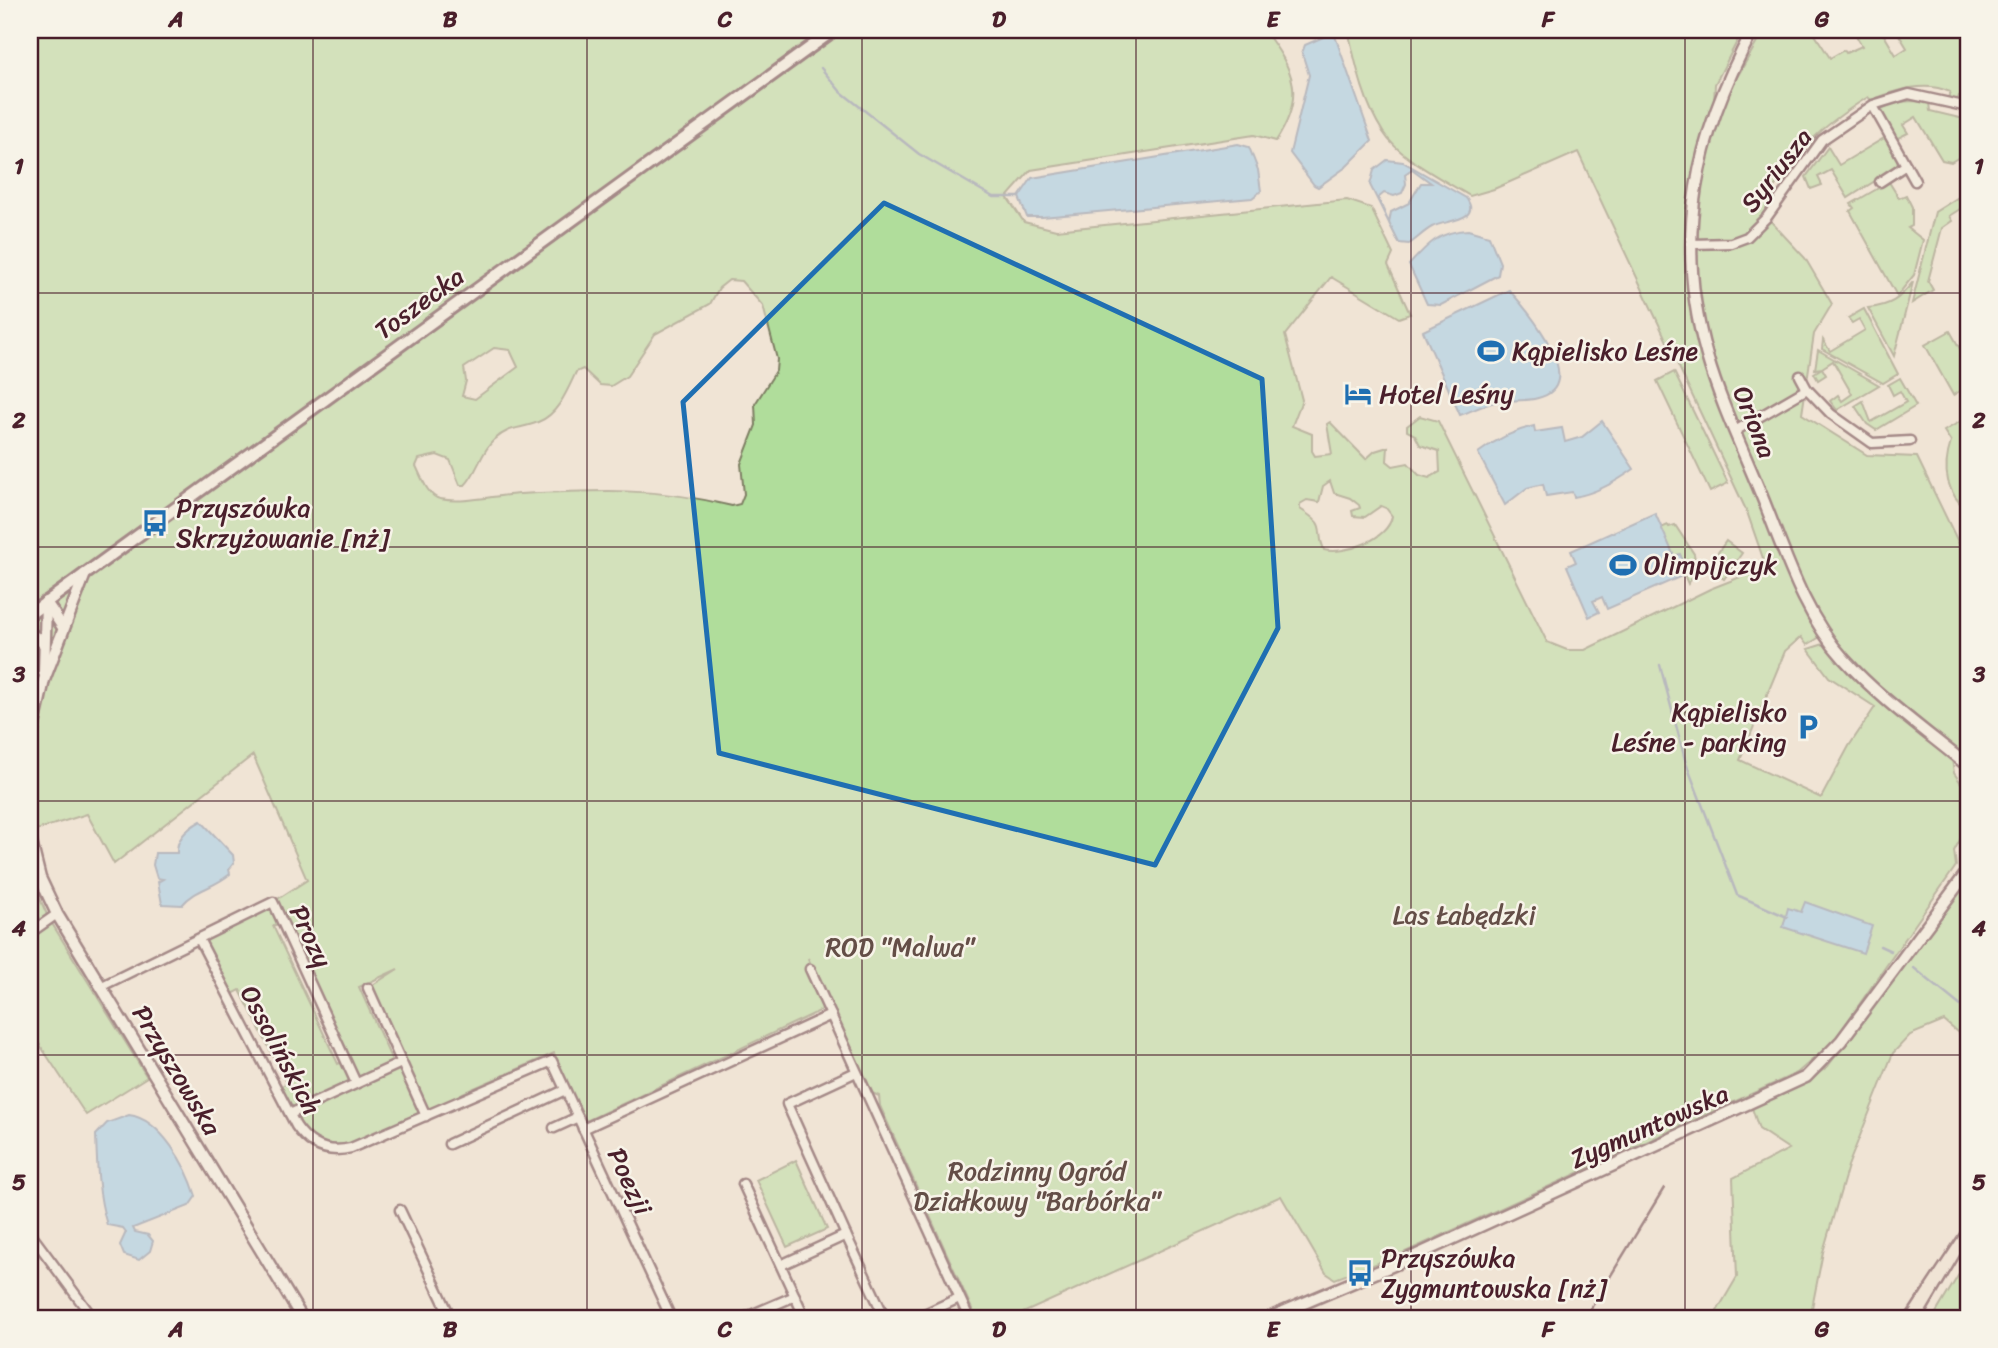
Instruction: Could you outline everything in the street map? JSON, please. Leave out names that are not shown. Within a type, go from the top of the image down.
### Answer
[{"type":"main road","name":"Toszecka","points":[[30,614],[834,30]]},
{"type":"street","name":"Oriona","points":[[1753,30],[1720,96],[1704,143],[1694,194],[1692,244],[1703,344],[1735,431],[1801,592],[1825,634],[1859,674],[1968,766]]},
{"type":"street","name":"Syriusza","points":[[1692,244],[1731,243],[1747,237],[1767,218],[1822,141],[1872,106],[1909,94],[1968,107]]},
{"type":"street","points":[[1872,106],[1914,181]]},
{"type":"street","points":[[1880,182],[1906,165]]},
{"type":"street","points":[[1800,376],[1807,389],[1831,414],[1872,443],[1910,441]]},
{"type":"street","points":[[1735,431],[1807,389]]},
{"type":"street","points":[[30,743],[44,680],[62,626],[85,573]]},
{"type":"street","points":[[46,602],[62,626]]},
{"type":"street","points":[[44,680],[46,602]]},
{"type":"street","points":[[30,633],[43,643]]},
{"type":"street","name":"Przyszowska","points":[[30,838],[40,878],[57,914],[302,1318]]},
{"type":"street","name":"Zygmuntowska","points":[[1269,1318],[1417,1255],[1806,1077],[1841,1041],[1968,871]]},
{"type":"street","name":"Prozy","points":[[102,986],[273,902],[356,1083]]},
{"type":"street","points":[[30,933],[57,914]]},
{"type":"street","name":"Ossolińskich","points":[[199,939],[290,1114],[309,1141],[321,1147],[339,1150],[552,1062]]},
{"type":"street","points":[[810,970],[969,1318]]},
{"type":"street","points":[[368,988],[426,1116]]},
{"type":"street","points":[[583,1129],[831,1015]]},
{"type":"street","name":"Poezji","points":[[552,1062],[671,1318]]},
{"type":"street","points":[[290,1114],[401,1063]]},
{"type":"street","points":[[856,1072],[787,1104],[885,1318]]},
{"type":"street","points":[[449,1144],[565,1090]]},
{"type":"street","points":[[554,1128],[578,1117]]},
{"type":"street","points":[[743,1184],[805,1318]]},
{"type":"street","points":[[400,1210],[451,1318]]},
{"type":"street","points":[[30,1233],[93,1318]]},
{"type":"street","points":[[781,1265],[846,1235]]},
{"type":"street","points":[[744,1318],[795,1296]]},
{"type":"street","points":[[916,1318],[959,1298]]},
{"type":"highlighted area","points":[[884,203],[1262,379],[1278,628],[1155,865],[719,753],[683,402]]},
{"type":"green space","name":"Las Łabędzki","points":[[30,30],[1264,30],[1283,58],[1292,83],[1291,110],[1276,141],[1254,135],[1031,170],[1007,197],[1024,222],[1056,230],[1347,200],[1371,208],[1393,254],[1388,265],[1410,314],[1399,318],[1331,277],[1285,335],[1302,400],[1292,426],[1312,434],[1312,451],[1315,456],[1332,454],[1327,424],[1330,422],[1366,459],[1375,451],[1388,447],[1387,461],[1393,466],[1408,463],[1419,475],[1429,478],[1440,472],[1439,451],[1420,445],[1415,435],[1407,431],[1407,426],[1420,416],[1438,421],[1547,642],[1567,650],[1585,650],[1710,589],[1766,567],[1747,512],[1578,152],[1494,189],[1470,196],[1435,176],[1390,142],[1365,95],[1348,30],[1743,30],[1715,84],[1712,138],[1732,86],[1764,30],[1812,30],[1830,58],[1844,50],[1846,53],[1862,46],[1853,30],[1881,30],[1896,55],[1907,48],[1896,30],[1968,30],[1968,98],[1959,96],[1957,101],[1948,98],[1950,92],[1930,87],[1910,88],[1871,100],[1868,97],[1826,127],[1795,159],[1773,189],[1778,194],[1763,213],[1805,258],[1832,304],[1814,334],[1802,414],[1867,455],[1917,457],[1961,548],[1968,553],[1968,759],[1868,676],[1825,634],[1807,645],[1801,637],[1785,651],[1740,760],[1821,798],[1849,746],[1875,707],[1829,677],[1808,649],[1824,644],[1854,677],[1952,759],[1954,773],[1968,793],[1968,825],[1954,851],[1956,866],[1833,1042],[1797,1073],[1401,1254],[1335,1279],[1326,1273],[1281,1196],[1012,1318],[976,1318],[880,1106],[879,1096],[872,1093],[808,958],[824,1009],[584,1122],[554,1053],[463,1093],[426,1116],[345,1150],[309,1141],[278,1088],[287,1083],[240,990],[229,996],[199,939],[273,902],[307,880],[253,755],[114,864],[87,814],[30,832]],"holes":[[[729,280],[741,281],[763,306],[777,359],[776,371],[755,404],[756,425],[741,464],[744,494],[740,504],[732,506],[678,496],[627,491],[520,494],[450,500],[440,499],[428,490],[416,466],[419,459],[437,455],[450,460],[460,485],[465,485],[494,440],[505,432],[538,422],[551,414],[562,401],[576,372],[583,369],[600,385],[611,386],[627,376],[655,334],[710,304],[719,288]],[[494,348],[510,350],[518,367],[475,399],[462,396],[466,381],[464,368]],[[1330,481],[1334,493],[1350,498],[1359,505],[1360,508],[1352,511],[1353,516],[1365,517],[1381,506],[1386,508],[1392,516],[1389,524],[1383,532],[1365,544],[1343,550],[1324,550],[1318,524],[1300,509],[1300,504],[1307,500],[1319,502],[1323,486]],[[281,922],[345,1061],[338,1064],[273,926]],[[398,969],[368,988],[401,1063],[394,1065],[359,987]]]},
{"type":"green space","points":[[1896,102],[1929,103],[1930,111],[1968,120],[1968,152],[1951,162],[1942,160],[1916,117],[1903,125],[1908,133],[1896,139],[1879,110]]},
{"type":"green space","points":[[1886,137],[1898,158],[1897,167],[1848,198],[1831,170],[1818,177],[1822,185],[1811,189],[1806,177],[1828,147],[1839,165]]},
{"type":"green space","points":[[1889,182],[1899,198],[1906,195],[1912,207],[1912,226],[1908,228],[1923,240],[1914,275],[1897,296],[1850,211],[1854,208],[1851,204]]},
{"type":"green space","points":[[1968,191],[1968,204],[1949,216],[1952,221],[1942,228],[1928,281],[1933,290],[1912,303],[1935,212]]},
{"type":"green space","points":[[1913,282],[1894,356],[1868,308],[1894,301]]},
{"type":"green space","points":[[1864,309],[1898,374],[1883,383],[1822,349],[1823,340],[1830,351],[1865,330],[1859,319],[1852,323],[1848,318]]},
{"type":"green space","points":[[1950,331],[1968,363],[1968,386],[1953,395],[1925,345]]},
{"type":"green space","points":[[1818,350],[1879,385],[1837,410],[1830,401],[1838,395],[1842,401],[1852,394],[1833,361],[1815,369]]},
{"type":"green space","points":[[1822,368],[1826,375],[1818,380],[1814,373]]},
{"type":"green space","points":[[1674,372],[1728,483],[1710,492],[1657,381]]},
{"type":"green space","points":[[1900,378],[1916,406],[1876,430],[1867,424],[1855,406],[1863,401],[1871,422],[1906,402],[1900,391],[1893,395],[1888,385]]},
{"type":"green space","points":[[1968,417],[1968,494],[1965,496],[1968,511],[1955,496],[1948,480],[1947,462],[1951,442],[1944,431]]},
{"type":"green space","points":[[1675,525],[1694,554],[1697,571],[1688,584],[1679,563],[1683,561],[1680,555],[1674,557],[1661,528]]},
{"type":"green space","points":[[1726,541],[1742,553],[1724,579],[1708,567]]},
{"type":"green space","points":[[30,876],[48,917],[147,1077],[86,1115],[30,1030]]},
{"type":"green space","points":[[1968,879],[1968,1041],[1944,1021],[1910,1035],[1893,1053],[1848,1166],[1823,1252],[1810,1318],[1713,1318],[1737,1277],[1733,1178],[1789,1149],[1759,1129],[1752,1108],[1809,1081],[1828,1066]]},
{"type":"green space","points":[[796,1160],[827,1229],[787,1247],[756,1180]]},
{"type":"green space","points":[[1968,1259],[1968,1318],[1933,1318]]},
{"type":"water","points":[[1330,34],[1335,36],[1372,141],[1346,167],[1318,187],[1290,153],[1309,75],[1302,53],[1305,45]]},
{"type":"water","points":[[1238,144],[1249,147],[1258,170],[1261,191],[1252,198],[1027,217],[1019,197],[1032,178]]},
{"type":"water","points":[[1387,160],[1403,162],[1466,198],[1470,211],[1460,218],[1432,227],[1409,244],[1399,243],[1389,223],[1370,185],[1374,170]],"holes":[[[1412,169],[1431,183],[1421,183],[1409,203],[1391,212],[1389,223],[1378,198],[1384,193],[1394,196],[1402,193],[1406,184],[1405,174]]]},
{"type":"water","points":[[1468,230],[1489,236],[1500,263],[1498,275],[1441,305],[1427,304],[1409,265],[1441,236]]},
{"type":"water","name":"Kąpielisko Leśne","points":[[1509,290],[1550,346],[1557,363],[1558,378],[1553,390],[1538,398],[1495,402],[1460,415],[1423,331]]},
{"type":"water","points":[[1602,421],[1634,469],[1591,493],[1574,497],[1572,492],[1546,496],[1543,484],[1527,488],[1505,505],[1478,453],[1504,436],[1534,426],[1535,432],[1562,428],[1565,442],[1582,437]]},
{"type":"water","name":"Olimpijczyk","points":[[1655,513],[1674,556],[1680,554],[1683,561],[1677,564],[1682,576],[1607,609],[1602,597],[1593,601],[1599,612],[1589,617],[1567,566],[1576,562],[1571,551]]},
{"type":"water","points":[[201,821],[233,855],[234,863],[229,869],[230,874],[193,895],[182,905],[162,904],[158,882],[163,879],[157,878],[153,865],[155,853],[177,853],[178,843],[184,834]]},
{"type":"water","points":[[1805,902],[1872,926],[1863,953],[1783,927],[1788,908],[1801,912]]},
{"type":"water","points":[[129,1115],[141,1118],[162,1135],[179,1159],[196,1196],[189,1206],[133,1228],[135,1232],[148,1235],[153,1241],[150,1251],[139,1260],[124,1255],[120,1245],[126,1232],[123,1228],[107,1225],[98,1169],[96,1135],[107,1123]]},
{"type":"waterway","points":[[821,68],[840,91],[919,154],[993,197],[1019,197]]},
{"type":"waterway","points":[[1660,665],[1686,763],[1737,895],[1787,917]]},
{"type":"waterway","points":[[1880,946],[1891,951]]},
{"type":"waterway","points":[[1914,968],[1968,1012]]},
{"type":"railway","points":[[1585,1318],[1664,1188]]},
{"type":"railway","points":[[1904,1318],[1968,1221]]},
{"type":"railway","points":[[1923,1318],[1968,1242]]},
{"type":"place","name":"Kąpielisko Leśne","points":[[1491,351]]},
{"type":"place","name":"Hotel Leśny","points":[[1358,394]]},
{"type":"place","name":"Przyszówka Skrzyżowanie [nż]","points":[[155,523]]},
{"type":"place","name":"Olimpijczyk","points":[[1623,565]]},
{"type":"place","name":"Kąpielisko Leśne - parking","points":[[1808,727]]},
{"type":"place","name":"Przyszówka Zygmuntowska [nż]","points":[[1360,1273]]},
{"type":"park label","name":"ROD \"Malwa\"","points":[[900,947]]},
{"type":"park label","name":"Rodzinny Ogród Działkowy \"Barbórka\"","points":[[1037,1186]]}]
